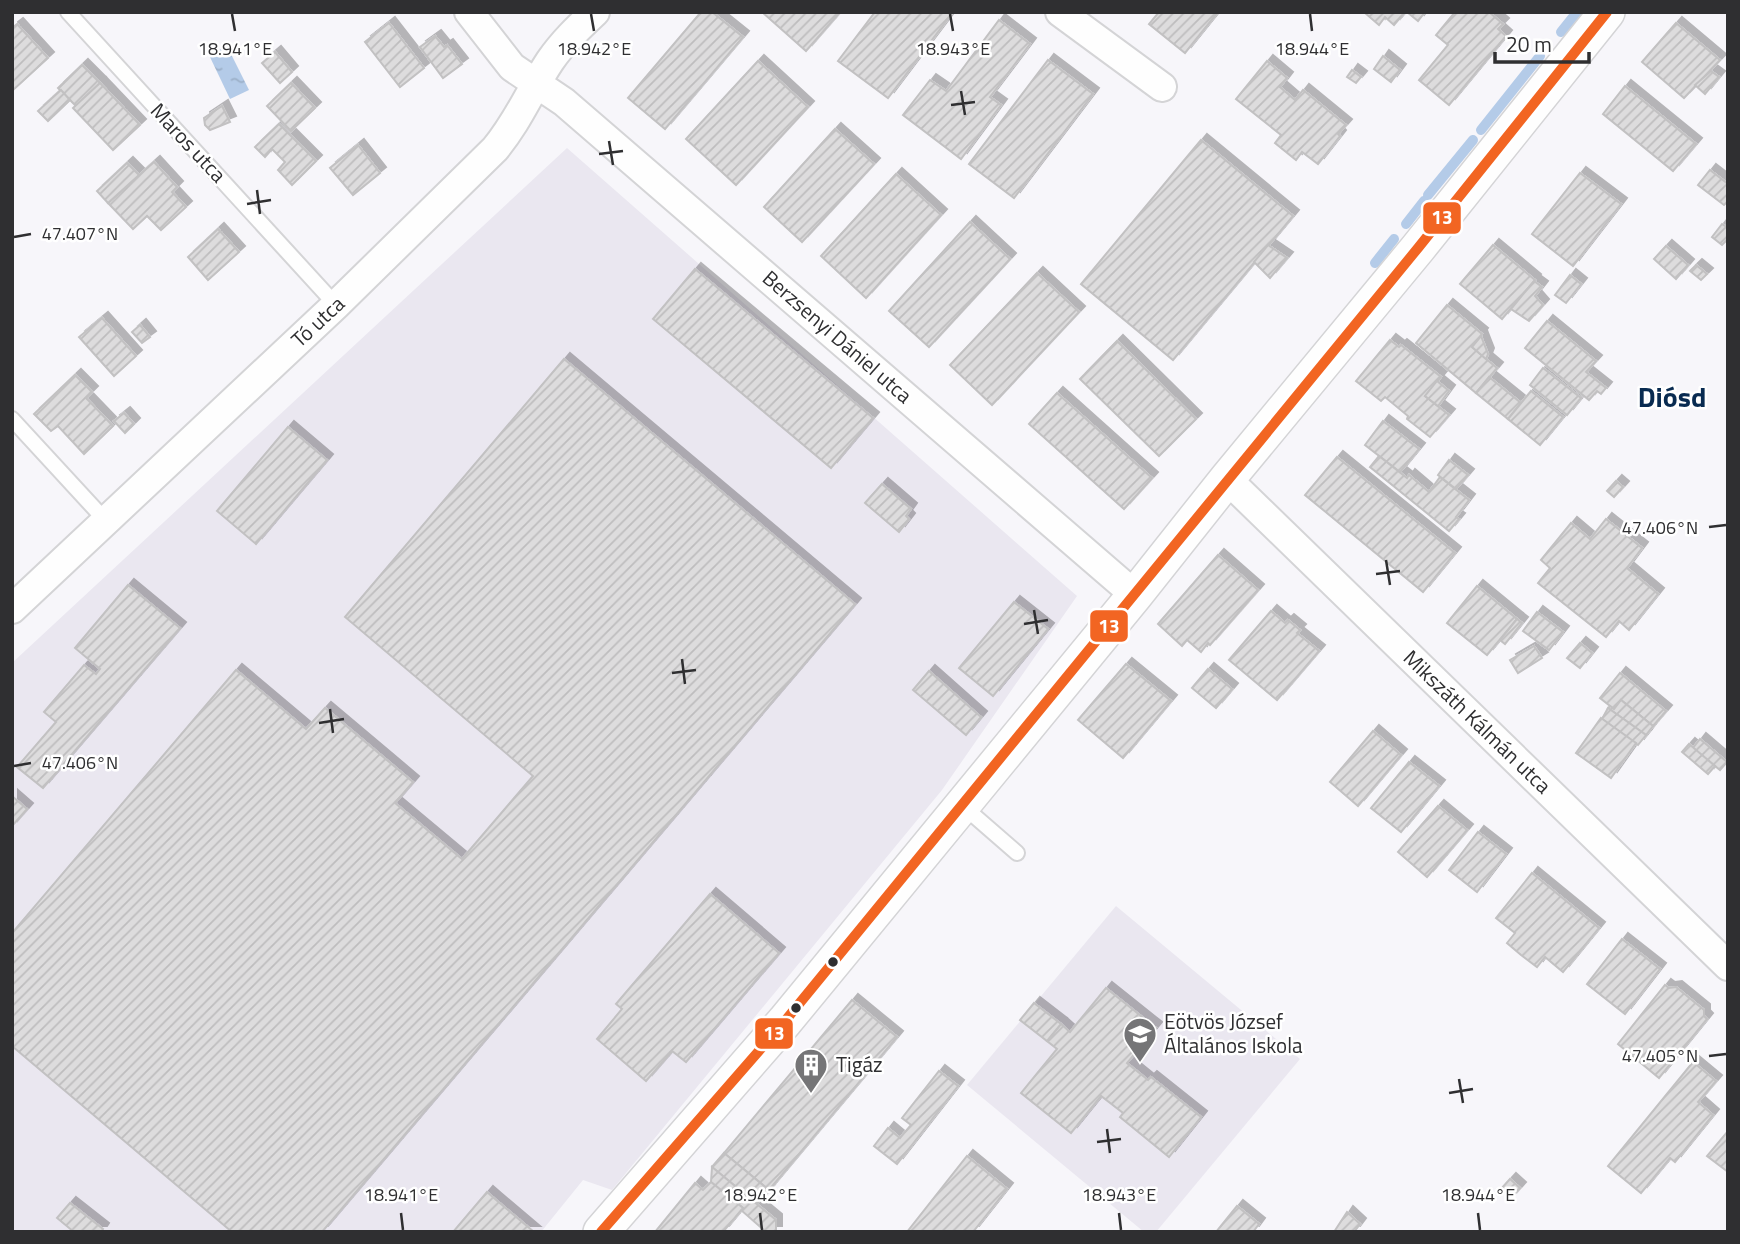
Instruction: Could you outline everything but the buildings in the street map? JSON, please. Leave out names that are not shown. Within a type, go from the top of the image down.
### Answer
[{"type":"street","name":"Berzsenyi Dániel utca","points":[[469,12],[512,67],[574,111],[1135,595]]},
{"type":"street","name":"Tó utca","points":[[12,609],[336,305],[495,149],[513,127],[565,41],[595,12]]},
{"type":"street","points":[[1060,12],[1162,87]]},
{"type":"street","points":[[601,1232],[785,1021],[1418,248],[1607,12]]},
{"type":"street","name":"Mikszáth Kálmán utca","points":[[1227,479],[1728,965]]},
{"type":"lane","name":"Maros utca","points":[[68,12],[336,305]]},
{"type":"lane","points":[[12,419],[106,521]]},
{"type":"lane","points":[[962,805],[1017,853]]},
{"type":"shaded area","points":[[567,148],[1077,596],[942,790],[612,1190],[583,1180],[541,1232],[12,1232],[12,663]]},
{"type":"shaded area","name":"Eötvös József Általános Iskola","points":[[1116,906],[1300,1059],[1156,1232],[1144,1232],[967,1085]]},
{"type":"water","points":[[227,46],[249,90],[230,99],[209,55]]},
{"type":"waterway","points":[[1561,32],[1577,12]]},
{"type":"waterway","points":[[1481,130],[1540,56]]},
{"type":"waterway","points":[[1428,195],[1473,140]]},
{"type":"waterway","points":[[1406,224],[1424,201]]},
{"type":"waterway","points":[[1375,263],[1394,239]]},
{"type":"transit line","name":"13","points":[[601,1232],[785,1021],[1418,248],[1607,12]]},
{"type":"place","name":"Eötvös József Általános Iskola","points":[[1140,1064]]},
{"type":"place","name":"Tigáz","points":[[811,1095]]},
{"type":"district","name":"Diósd","points":[[1672,397]]}]
